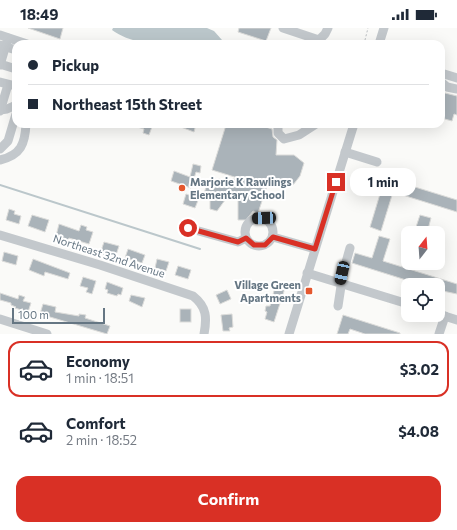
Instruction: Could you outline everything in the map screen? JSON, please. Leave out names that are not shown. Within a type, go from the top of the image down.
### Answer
[{"type":"street","points":[[283,28],[318,40],[325,34],[328,28]]},
{"type":"street","points":[[380,40],[384,28]]},
{"type":"street","points":[[12,47],[3,41],[0,65],[12,68]]},
{"type":"street","points":[[445,74],[457,78]]},
{"type":"street","points":[[0,82],[12,85]]},
{"type":"street","points":[[445,85],[457,89]]},
{"type":"street","points":[[7,88],[0,110],[7,110],[12,107]]},
{"type":"street","points":[[0,149],[8,141],[12,128]]},
{"type":"street","points":[[0,160],[10,157],[20,150],[26,134],[26,128]]},
{"type":"street","points":[[278,128],[278,133],[284,139],[299,135],[310,128]]},
{"type":"street","points":[[289,334],[353,128]]},
{"type":"street","points":[[345,152],[377,162]]},
{"type":"street","points":[[264,218],[272,226],[273,237],[265,245],[254,245],[246,238],[246,227],[253,219],[264,218]]},
{"type":"street","points":[[188,228],[238,242],[246,238]]},
{"type":"street","name":"Northeast 32nd Avenue","points":[[0,235],[100,265],[193,296],[202,304],[207,319],[204,334]]},
{"type":"street","points":[[273,237],[315,249]]},
{"type":"street","points":[[338,306],[340,283],[350,248]]},
{"type":"street","points":[[308,273],[401,302]]},
{"type":"street","points":[[445,316],[457,320]]},
{"type":"street","points":[[0,319],[47,334]]},
{"type":"street","points":[[439,334],[440,322]]},
{"type":"path","points":[[365,40],[368,28]]},
{"type":"shaded area","points":[[113,28],[207,28],[214,31],[222,40],[133,40],[112,30]]},
{"type":"building","points":[[28,28],[63,28],[60,39]]},
{"type":"building","points":[[239,28],[271,28],[266,40],[238,32]]},
{"type":"building","points":[[445,93],[457,96],[457,115],[454,114],[452,121],[445,119]]},
{"type":"building","points":[[140,128],[152,128],[149,135],[143,133],[144,129]]},
{"type":"building","points":[[184,128],[195,128],[194,132]]},
{"type":"building","points":[[225,128],[272,129],[273,137],[277,140],[276,155],[294,155],[304,163],[300,176],[293,185],[270,177],[258,213],[253,211],[246,220],[238,220],[238,200],[228,196],[217,211],[210,209],[210,198],[203,196],[209,179],[241,179],[212,170]]},
{"type":"building","points":[[193,164],[201,166],[200,173],[196,172],[191,188],[171,181],[174,171],[190,177]]},
{"type":"building","points":[[389,179],[457,200],[457,212],[393,192],[381,231],[370,227],[380,194],[383,195]]},
{"type":"building","points":[[186,194],[199,198],[195,208],[183,204]]},
{"type":"building","points":[[9,209],[15,211],[14,214],[21,216],[19,224],[6,220]]},
{"type":"building","points":[[32,215],[49,220],[45,232],[28,226]]},
{"type":"building","points":[[420,215],[431,218],[429,226],[416,226]]},
{"type":"building","points":[[59,224],[79,231],[81,225],[87,227],[86,230],[93,232],[89,244],[56,236]]},
{"type":"building","points":[[379,236],[390,239],[383,261],[401,267],[401,270],[412,270],[438,278],[401,278],[352,263],[355,253],[372,258]]},
{"type":"building","points":[[104,242],[119,246],[115,258],[100,254]]},
{"type":"building","points":[[128,249],[145,255],[142,263],[125,258]]},
{"type":"building","points":[[4,252],[18,256],[16,265],[2,261]]},
{"type":"building","points":[[33,259],[70,273],[68,279],[45,272],[44,276],[29,270]]},
{"type":"building","points":[[157,259],[169,262],[166,271],[155,268]]},
{"type":"building","points":[[178,266],[191,270],[188,279],[175,275]]},
{"type":"building","points":[[83,277],[96,281],[92,294],[86,292],[88,288],[80,286]]},
{"type":"building","points":[[445,280],[457,284],[457,294],[445,291]]},
{"type":"building","points":[[107,282],[123,288],[121,295],[118,294],[117,296],[107,293],[108,290],[105,289]]},
{"type":"building","points":[[276,283],[286,285],[274,322],[265,319],[267,312],[265,311],[266,306],[270,306]]},
{"type":"building","points":[[227,290],[231,299],[220,304],[216,295]]},
{"type":"building","points":[[0,293],[18,299],[19,295],[25,297],[23,301],[31,303],[28,312],[15,308],[16,307],[11,305],[11,303],[0,300]]},
{"type":"building","points":[[131,295],[145,298],[142,307],[129,301]]},
{"type":"building","points":[[43,304],[56,307],[55,312],[79,316],[79,314],[86,315],[85,318],[110,326],[107,334],[40,314]]},
{"type":"building","points":[[180,309],[191,309],[191,322],[180,322]]},
{"type":"building","points":[[232,314],[233,327],[229,328],[230,331],[223,331],[221,315]]},
{"type":"building","points":[[343,315],[400,334],[365,334],[350,329],[348,334],[337,334]]},
{"type":"waterway","points":[[0,185],[200,249]]},
{"type":"place","name":"Marjorie K Rawlings Elementary School","points":[[182,188]]},
{"type":"place","name":"Village Green Apartments","points":[[309,291]]},
{"type":"route","points":[[188,228],[238,242],[246,238],[254,245],[265,245],[273,237],[315,249],[336,182]]}]
